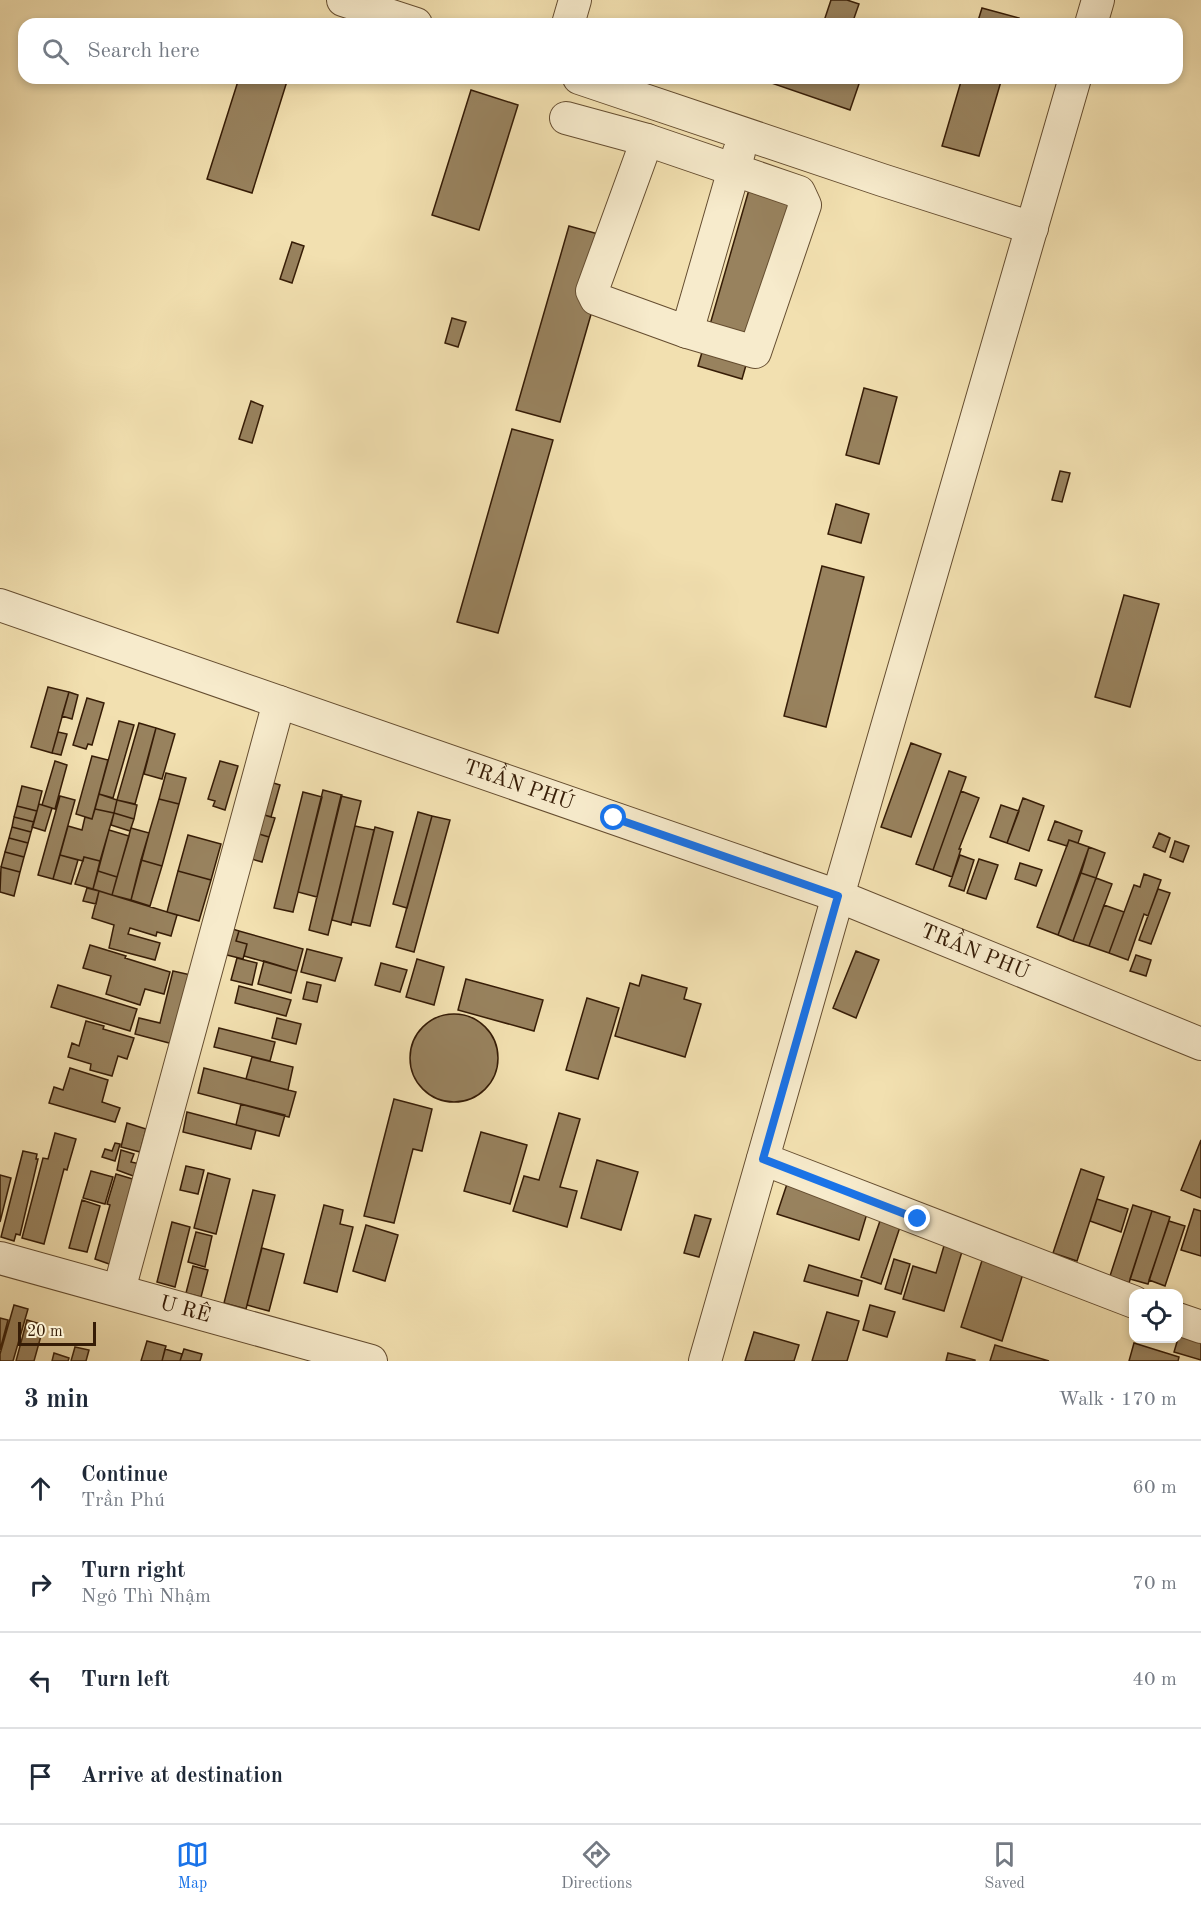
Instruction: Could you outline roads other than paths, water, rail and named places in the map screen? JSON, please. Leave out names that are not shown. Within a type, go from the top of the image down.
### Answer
[{"type":"street","points":[[343,0],[398,18]]},
{"type":"street","points":[[570,18],[575,0]]},
{"type":"street","points":[[1093,18],[1098,0]]},
{"type":"street","points":[[597,84],[1032,228]]},
{"type":"street","points":[[705,1361],[1073,84]]},
{"type":"street","points":[[566,118],[647,140],[799,192],[805,205],[755,352],[687,332],[596,299],[592,291],[647,140]]},
{"type":"street","points":[[687,332],[744,134]]},
{"type":"street","name":"TRẦN PHÚ","points":[[0,605],[838,896],[1201,1044]]},
{"type":"street","points":[[118,1290],[279,702]]},
{"type":"street","points":[[763,1159],[1129,1300]]},
{"type":"street","name":"U RÊ","points":[[0,1258],[118,1290],[312,1353],[371,1361]]},
{"type":"street","points":[[1183,1320],[1201,1327]]}]
